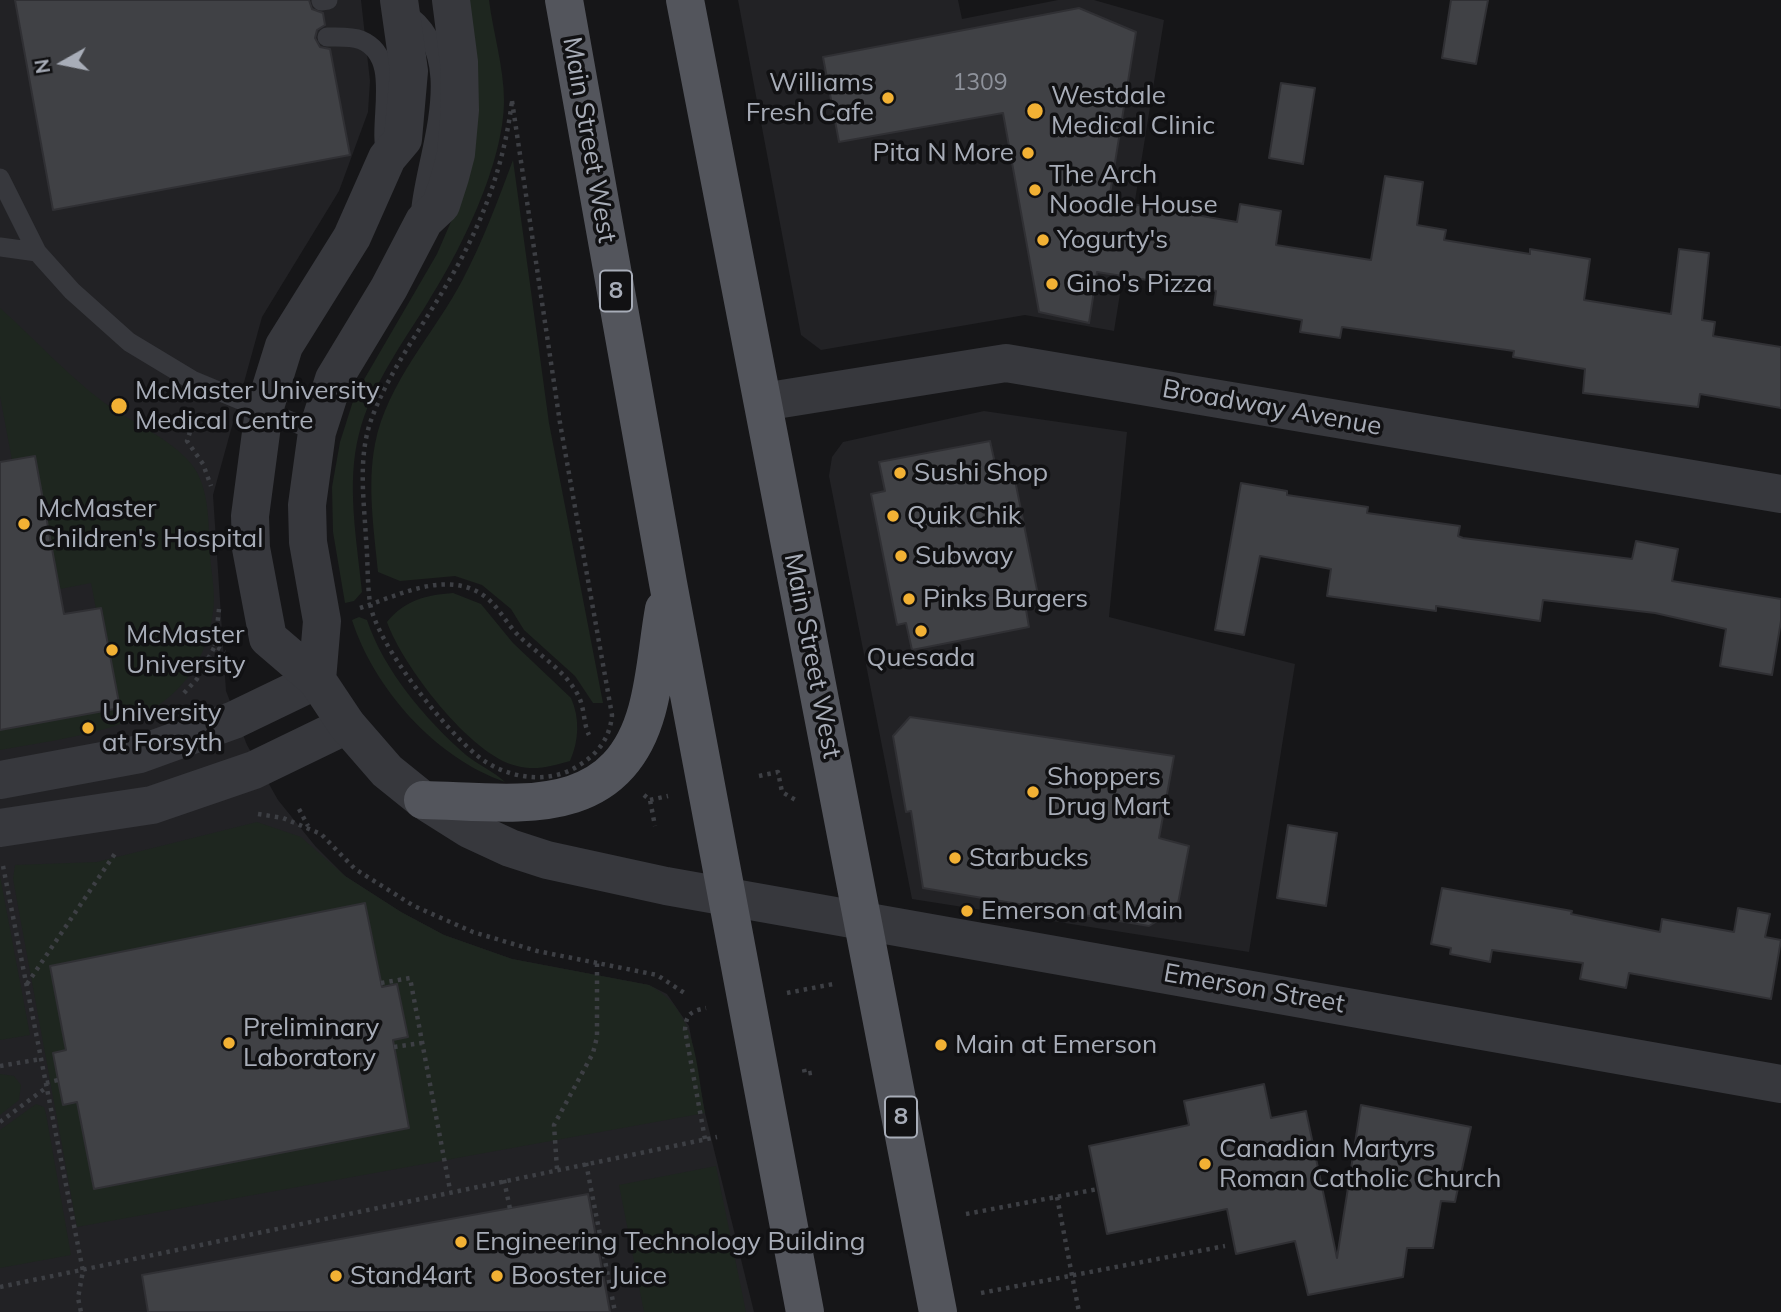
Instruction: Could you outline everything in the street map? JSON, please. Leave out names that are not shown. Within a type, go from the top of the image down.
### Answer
[{"type":"main road","name":"Main Street West","points":[[565,0],[668,583],[805,1312]]},
{"type":"main road","name":"Main Street West","points":[[685,0],[938,1312]]},
{"type":"main road","points":[[423,800],[541,801],[569,797],[594,786],[616,771],[628,757],[647,710],[668,583]]},
{"type":"street","points":[[0,780],[140,754],[234,720],[317,680],[322,621],[308,542],[307,505],[317,432],[334,379],[389,288],[424,221],[441,205],[456,154],[460,89],[451,0]]},
{"type":"street","name":"Emerson Street","points":[[393,3],[409,71],[409,100],[403,139],[387,158],[352,237],[284,346],[264,410],[250,516],[251,548],[268,638],[317,680],[347,725],[387,771],[423,800],[469,829],[510,848],[547,860],[727,898],[1781,1084]]},
{"type":"street","name":"Broadway Avenue","points":[[763,402],[1006,363],[1781,494]]},
{"type":"street","points":[[1,842],[152,805],[254,769],[347,725]]},
{"type":"lane","points":[[393,3],[416,20],[431,41],[439,77],[438,122],[421,207],[424,221]]},
{"type":"lane","points":[[327,37],[360,39],[380,58],[386,93],[382,133],[387,158]]},
{"type":"lane","points":[[0,178],[37,252],[72,291],[129,342],[192,380],[317,432]]},
{"type":"lane","points":[[0,247],[37,252]]},
{"type":"path","points":[[512,101],[560,423],[612,715],[611,727],[597,752],[575,768],[549,776],[515,775],[484,761],[413,685],[391,654],[370,605],[362,471],[370,425],[398,366],[448,283],[477,226],[502,158],[512,101]]},
{"type":"path","points":[[187,441],[190,432]]},
{"type":"path","points":[[370,605],[430,586],[459,585],[474,589],[501,612],[514,631],[568,681],[578,695],[587,731],[601,758]]},
{"type":"path","points":[[759,776],[778,772],[782,792],[802,805]]},
{"type":"path","points":[[655,825],[650,800],[669,796]]},
{"type":"path","points":[[299,809],[308,826]]},
{"type":"path","points":[[256,814],[308,826],[321,834],[355,869],[414,906],[473,932],[537,951],[657,975],[686,994]]},
{"type":"path","points":[[1,842],[83,1272],[78,1297],[81,1312]]},
{"type":"path","points":[[108,851],[125,849]]},
{"type":"path","points":[[26,984],[116,852]]},
{"type":"path","points":[[558,1168],[554,1125],[593,1053],[597,1037],[597,963]]},
{"type":"path","points":[[705,1139],[685,1030],[686,1017],[692,1011],[874,976]]},
{"type":"path","points":[[382,983],[410,978],[450,1190]]},
{"type":"path","points":[[394,1047],[422,1043]]},
{"type":"path","points":[[0,1066],[41,1059]]},
{"type":"path","points":[[0,1122],[47,1085],[58,1080]]},
{"type":"path","points":[[0,1287],[83,1272],[450,1190],[717,1137]]},
{"type":"path","points":[[586,1163],[615,1312]]},
{"type":"path","points":[[504,1180],[510,1209]]},
{"type":"path","points":[[966,1213],[1098,1189]]},
{"type":"path","points":[[1057,1196],[1079,1312]]},
{"type":"path","points":[[981,1293],[1225,1246]]},
{"type":"shaded area","name":"McMaster University","points":[[0,0],[361,0],[370,81],[368,112],[339,191],[262,317],[213,495],[226,691],[247,745],[278,800],[316,847],[345,876],[401,912],[444,935],[512,959],[649,985],[667,994],[689,1026],[705,1113],[754,1312],[0,1312]]},
{"type":"shaded area","points":[[461,0],[489,0],[504,100],[497,151],[467,232],[441,281],[388,366],[364,416],[353,473],[355,533],[362,592],[354,601],[345,603],[333,532],[332,487],[340,442],[355,395],[437,254],[456,210]]},
{"type":"shaded area","points":[[738,0],[958,0],[962,19],[1058,0],[1094,0],[1164,20],[1114,331],[1025,315],[821,350],[801,335]]},
{"type":"shaded area","points":[[513,160],[549,423],[603,703],[593,703],[575,676],[524,630],[511,609],[482,585],[455,576],[400,581],[378,572],[372,476],[375,444],[381,421],[401,379],[452,299],[470,265]]},
{"type":"shaded area","points":[[0,308],[89,390],[112,408],[168,442],[194,468],[207,503],[214,598],[203,651],[186,680],[163,702],[135,718],[103,729],[0,750],[0,730],[119,708],[102,608],[96,609],[91,583],[60,589],[35,456],[12,460],[0,396]]},
{"type":"shaded area","points":[[984,411],[1127,432],[1109,617],[1295,664],[1249,952],[912,899],[829,476],[832,457],[843,442]]},
{"type":"shaded area","points":[[453,593],[481,604],[513,643],[571,698],[576,713],[577,730],[570,761],[530,768],[499,759],[460,727],[423,684],[407,661],[387,622],[401,608],[417,600]]},
{"type":"shaded area","points":[[359,617],[367,620],[374,639],[395,676],[436,726],[466,755],[505,782],[455,756],[411,718],[375,671],[362,646],[352,620]]},
{"type":"shaded area","points":[[257,822],[301,837],[345,876],[401,912],[444,935],[512,959],[649,985],[677,1009],[692,1040],[705,1113],[77,1227],[13,879],[15,865],[97,862]]},
{"type":"shaded area","points":[[0,876],[30,1035],[0,1040]]},
{"type":"shaded area","points":[[0,1074],[14,1076],[21,1085],[19,1100],[0,1115]]},
{"type":"shaded area","points":[[36,1104],[44,1107],[46,1114],[71,1255],[0,1268],[0,1130]]},
{"type":"shaded area","points":[[716,1166],[746,1312],[644,1312],[619,1185]]},
{"type":"building","points":[[15,0],[309,0],[312,9],[323,13],[325,25],[317,30],[315,38],[320,47],[330,49],[350,155],[53,210]]},
{"type":"building","points":[[1451,0],[1488,0],[1476,64],[1442,58]]},
{"type":"building","points":[[1079,8],[1136,32],[1109,200],[1237,222],[1240,204],[1281,211],[1276,245],[1371,260],[1385,176],[1423,182],[1417,225],[1446,230],[1444,240],[1530,254],[1530,249],[1590,259],[1584,300],[1671,314],[1679,249],[1709,253],[1702,320],[1715,322],[1713,336],[1781,347],[1781,408],[1700,394],[1698,407],[1583,393],[1585,369],[1513,357],[1514,351],[1342,327],[1340,338],[1300,332],[1302,320],[1214,305],[1216,291],[1097,272],[1089,323],[1039,312],[1003,113],[839,142],[823,57]]},
{"type":"building","points":[[1281,83],[1315,88],[1303,164],[1269,158]]},
{"type":"building","points":[[990,441],[996,468],[1012,465],[1038,595],[1024,598],[1029,627],[912,650],[906,623],[897,625],[871,494],[885,491],[879,462]]},
{"type":"building","name":"McMaster Children's Hospital","points":[[35,456],[64,614],[101,608],[120,708],[0,730],[0,462]]},
{"type":"building","points":[[1241,483],[1287,491],[1287,495],[1368,507],[1367,513],[1460,526],[1458,536],[1463,538],[1632,559],[1636,541],[1678,549],[1672,581],[1781,599],[1781,621],[1772,675],[1720,666],[1726,629],[1655,613],[1543,600],[1540,621],[1436,606],[1436,611],[1327,596],[1331,569],[1260,556],[1244,635],[1215,630]]},
{"type":"building","points":[[910,717],[1174,756],[1159,838],[1189,846],[1177,909],[1149,926],[923,888],[911,811],[906,812],[893,736]]},
{"type":"building","points":[[1288,825],[1337,833],[1326,906],[1277,898]]},
{"type":"building","points":[[1442,888],[1572,911],[1571,914],[1660,932],[1662,919],[1734,932],[1738,908],[1770,914],[1765,937],[1781,940],[1771,999],[1629,973],[1626,988],[1580,979],[1583,963],[1492,950],[1490,962],[1450,954],[1451,948],[1431,944]]},
{"type":"building","name":"Preliminary Laboratory","points":[[365,903],[382,987],[397,984],[408,1037],[393,1040],[409,1128],[94,1189],[77,1102],[63,1105],[58,1080],[53,1053],[66,1050],[50,966]]},
{"type":"building","points":[[1264,1084],[1271,1118],[1306,1111],[1337,1258],[1361,1105],[1471,1127],[1455,1202],[1441,1201],[1433,1248],[1407,1248],[1403,1277],[1308,1295],[1295,1241],[1236,1254],[1227,1209],[1107,1234],[1089,1146],[1189,1125],[1184,1101]]},
{"type":"building","name":"Engineering Technology Building","points":[[588,1194],[610,1312],[148,1312],[142,1275]]},
{"type":"place","name":"Williams Fresh Cafe","points":[[888,98]]},
{"type":"place","name":"Westdale Medical Clinic","points":[[1035,111]]},
{"type":"place","name":"Pita N More","points":[[1028,153]]},
{"type":"place","name":"The Arch Noodle House","points":[[1035,190]]},
{"type":"place","name":"Yogurty's","points":[[1043,240]]},
{"type":"place","name":"Gino's Pizza","points":[[1052,284]]},
{"type":"place","name":"McMaster University Medical Centre","points":[[119,406]]},
{"type":"place","name":"Sushi Shop","points":[[900,473]]},
{"type":"place","name":"Quik Chik","points":[[893,516]]},
{"type":"place","name":"McMaster Children's Hospital","points":[[24,524]]},
{"type":"place","name":"Subway","points":[[901,556]]},
{"type":"place","name":"Pinks Burgers","points":[[909,599]]},
{"type":"place","name":"Quesada","points":[[921,631]]},
{"type":"place","name":"McMaster University","points":[[112,650]]},
{"type":"place","name":"University at Forsyth","points":[[88,728]]},
{"type":"place","name":"Shoppers Drug Mart","points":[[1033,792]]},
{"type":"place","name":"Starbucks","points":[[955,858]]},
{"type":"place","name":"Emerson at Main","points":[[967,911]]},
{"type":"place","name":"Preliminary Laboratory","points":[[229,1043]]},
{"type":"place","name":"Main at Emerson","points":[[941,1045]]},
{"type":"place","name":"Canadian Martyrs Roman Catholic Church","points":[[1205,1164]]},
{"type":"place","name":"Engineering Technology Building","points":[[461,1242]]},
{"type":"place","name":"Stand4art","points":[[336,1276]]},
{"type":"place","name":"Booster Juice","points":[[497,1276]]}]
